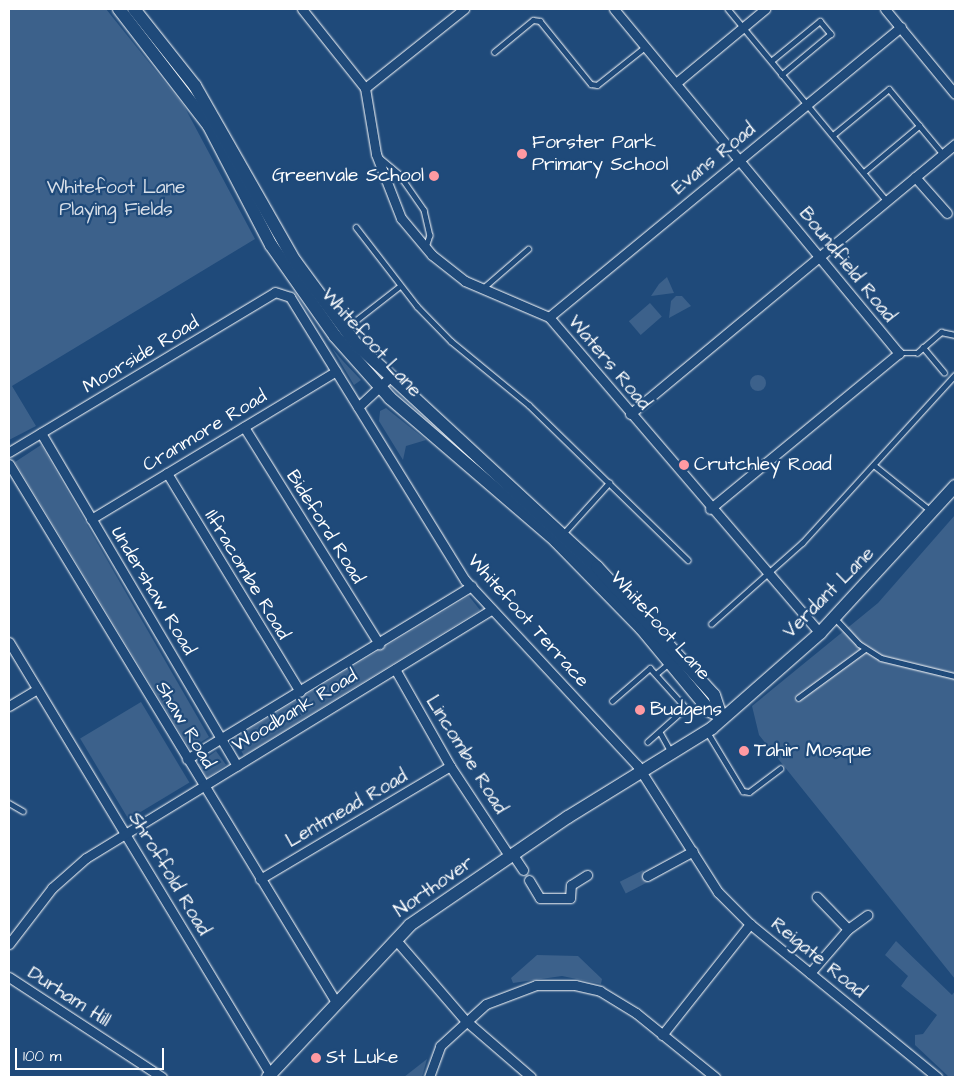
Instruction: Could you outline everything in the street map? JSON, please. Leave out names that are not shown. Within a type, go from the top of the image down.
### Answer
[{"type":"street","name":"Whitefoot Lane","points":[[119,9],[209,126],[290,265],[385,382],[559,537],[678,653],[720,703],[721,716],[710,711],[670,662],[559,537]]},
{"type":"street","name":"Whitefoot Lane","points":[[134,9],[218,121],[290,265],[345,330],[385,382]]},
{"type":"street","name":"Waters Road","points":[[302,9],[365,88],[376,154],[401,218],[426,247],[482,290],[549,317],[710,509],[820,633]]},
{"type":"street","points":[[365,88],[464,9]]},
{"type":"street","name":"Boundfield Road","points":[[614,9],[899,354]]},
{"type":"street","points":[[676,82],[766,9]]},
{"type":"street","points":[[885,9],[955,94]]},
{"type":"street","name":"Evans Road","points":[[549,317],[901,27]]},
{"type":"street","points":[[630,414],[955,144]]},
{"type":"street","points":[[916,177],[947,213]]},
{"type":"street","name":"Moorside Road","points":[[9,452],[275,292],[290,297]]},
{"type":"street","name":"Whitefoot Terrace","points":[[290,297],[471,586],[641,771]]},
{"type":"street","points":[[710,509],[899,354]]},
{"type":"street","name":"Cranmore Road","points":[[91,519],[336,371]]},
{"type":"street","points":[[358,407],[385,382]]},
{"type":"street","name":"Bideford Road","points":[[244,427],[379,644]]},
{"type":"street","name":"Undershaw Road","points":[[41,433],[237,766]]},
{"type":"street","name":"Shaw Road","points":[[9,464],[336,1002]]},
{"type":"street","name":"Ilfracombe Road","points":[[167,474],[300,692]]},
{"type":"street","name":"Verdant Lane","points":[[721,716],[820,633],[955,486]]},
{"type":"street","name":"Woodbank Road","points":[[187,759],[379,644],[471,586]]},
{"type":"street","name":"Woodbank Road","points":[[9,944],[52,888],[86,858],[492,609]]},
{"type":"street","name":"Shroffold Road","points":[[9,642],[270,1076]]},
{"type":"street","name":"Lincombe Road","points":[[395,669],[450,766],[523,870]]},
{"type":"street","points":[[9,706],[38,689]]},
{"type":"street","name":"Northover","points":[[270,1076],[395,939],[512,856],[641,771],[707,732],[721,716]]},
{"type":"street","name":"Northover","points":[[654,763],[669,748],[721,716]]},
{"type":"street","name":"Lentmead Road","points":[[260,878],[450,766]]},
{"type":"street","name":"Reigate Road","points":[[641,771],[718,892],[750,924],[937,1077]]},
{"type":"street","points":[[647,876],[693,851]]},
{"type":"street","points":[[529,880],[540,898],[570,898],[571,885],[587,875]]},
{"type":"street","points":[[818,897],[848,929]]},
{"type":"street","points":[[810,973],[848,929],[867,915]]},
{"type":"street","points":[[662,1035],[750,924]]},
{"type":"street","points":[[395,939],[465,1020],[532,1077]]},
{"type":"street","name":"Durham Hill","points":[[9,977],[162,1077]]},
{"type":"street","points":[[429,1077],[440,1046],[465,1020],[512,991],[536,985],[575,985],[600,991],[662,1035],[715,1077]]},
{"type":"lane","points":[[728,9],[886,200]]},
{"type":"lane","points":[[494,52],[533,20],[540,21],[591,84],[597,85],[646,46]]},
{"type":"lane","points":[[771,61],[820,21],[831,34],[782,75]]},
{"type":"lane","points":[[833,135],[890,89],[943,154]]},
{"type":"lane","points":[[864,172],[919,126]]},
{"type":"lane","points":[[376,154],[399,174],[424,210],[430,235],[426,247]]},
{"type":"lane","points":[[356,227],[400,286],[451,341],[529,405],[688,560]]},
{"type":"lane","points":[[482,290],[528,249]]},
{"type":"lane","points":[[345,330],[400,286]]},
{"type":"lane","points":[[899,354],[917,353],[941,332],[955,335]]},
{"type":"lane","points":[[924,347],[944,372]]},
{"type":"lane","points":[[711,624],[768,573],[874,465],[955,375]]},
{"type":"lane","points":[[874,465],[931,511]]},
{"type":"lane","points":[[559,537],[609,483]]},
{"type":"lane","points":[[835,618],[865,649],[889,661],[955,676]]},
{"type":"lane","points":[[798,698],[865,649]]},
{"type":"lane","points":[[656,674],[670,662]]},
{"type":"lane","points":[[612,701],[650,668],[686,708],[648,742]]},
{"type":"lane","points":[[660,732],[669,748]]},
{"type":"lane","points":[[707,732],[743,791],[749,792],[780,769]]},
{"type":"lane","points":[[9,803],[22,811]]},
{"type":"green space","name":"Whitefoot Lane Playing Fields","points":[[9,9],[106,9],[184,106],[255,239],[12,386],[36,426],[9,440]]},
{"type":"green space","points":[[667,277],[674,293],[651,296],[659,284]]},
{"type":"green space","points":[[676,296],[682,296],[691,306],[669,318],[671,301]]},
{"type":"green space","points":[[650,303],[662,317],[641,335],[629,321]]},
{"type":"green space","points":[[332,348],[343,361],[361,380],[354,385]]},
{"type":"green space","points":[[755,375],[761,375],[766,380],[764,389],[755,391],[750,386],[750,380]]},
{"type":"green space","points":[[386,408],[426,440],[406,446],[403,460],[379,421],[380,411]]},
{"type":"green space","points":[[41,445],[209,737],[190,749],[15,462]]},
{"type":"green space","points":[[955,515],[955,979],[759,735],[752,706],[878,603]]},
{"type":"green space","points":[[469,596],[480,610],[244,756],[234,738]]},
{"type":"green space","points":[[141,702],[189,783],[129,819],[80,739]]},
{"type":"green space","points":[[216,751],[226,765],[207,779],[197,765]]},
{"type":"green space","points":[[643,870],[649,882],[626,893],[620,882]]},
{"type":"green space","points":[[896,941],[952,995],[955,991],[955,1077],[949,1077],[915,1045],[915,1035],[923,1034],[937,1015],[901,986],[908,976],[885,955]]},
{"type":"green space","points":[[537,955],[578,956],[602,979],[601,984],[562,976],[513,983],[511,978]]},
{"type":"green space","points":[[427,1059],[422,1077],[404,1077]]},
{"type":"place","name":"Forster Park Primary School","points":[[522,154]]},
{"type":"place","name":"Greenvale School","points":[[434,176]]},
{"type":"place","name":"Crutchley Road","points":[[684,465]]},
{"type":"place","name":"Budgens","points":[[640,710]]},
{"type":"place","name":"Tahir Mosque","points":[[744,751]]},
{"type":"place","name":"St Luke","points":[[316,1058]]}]
